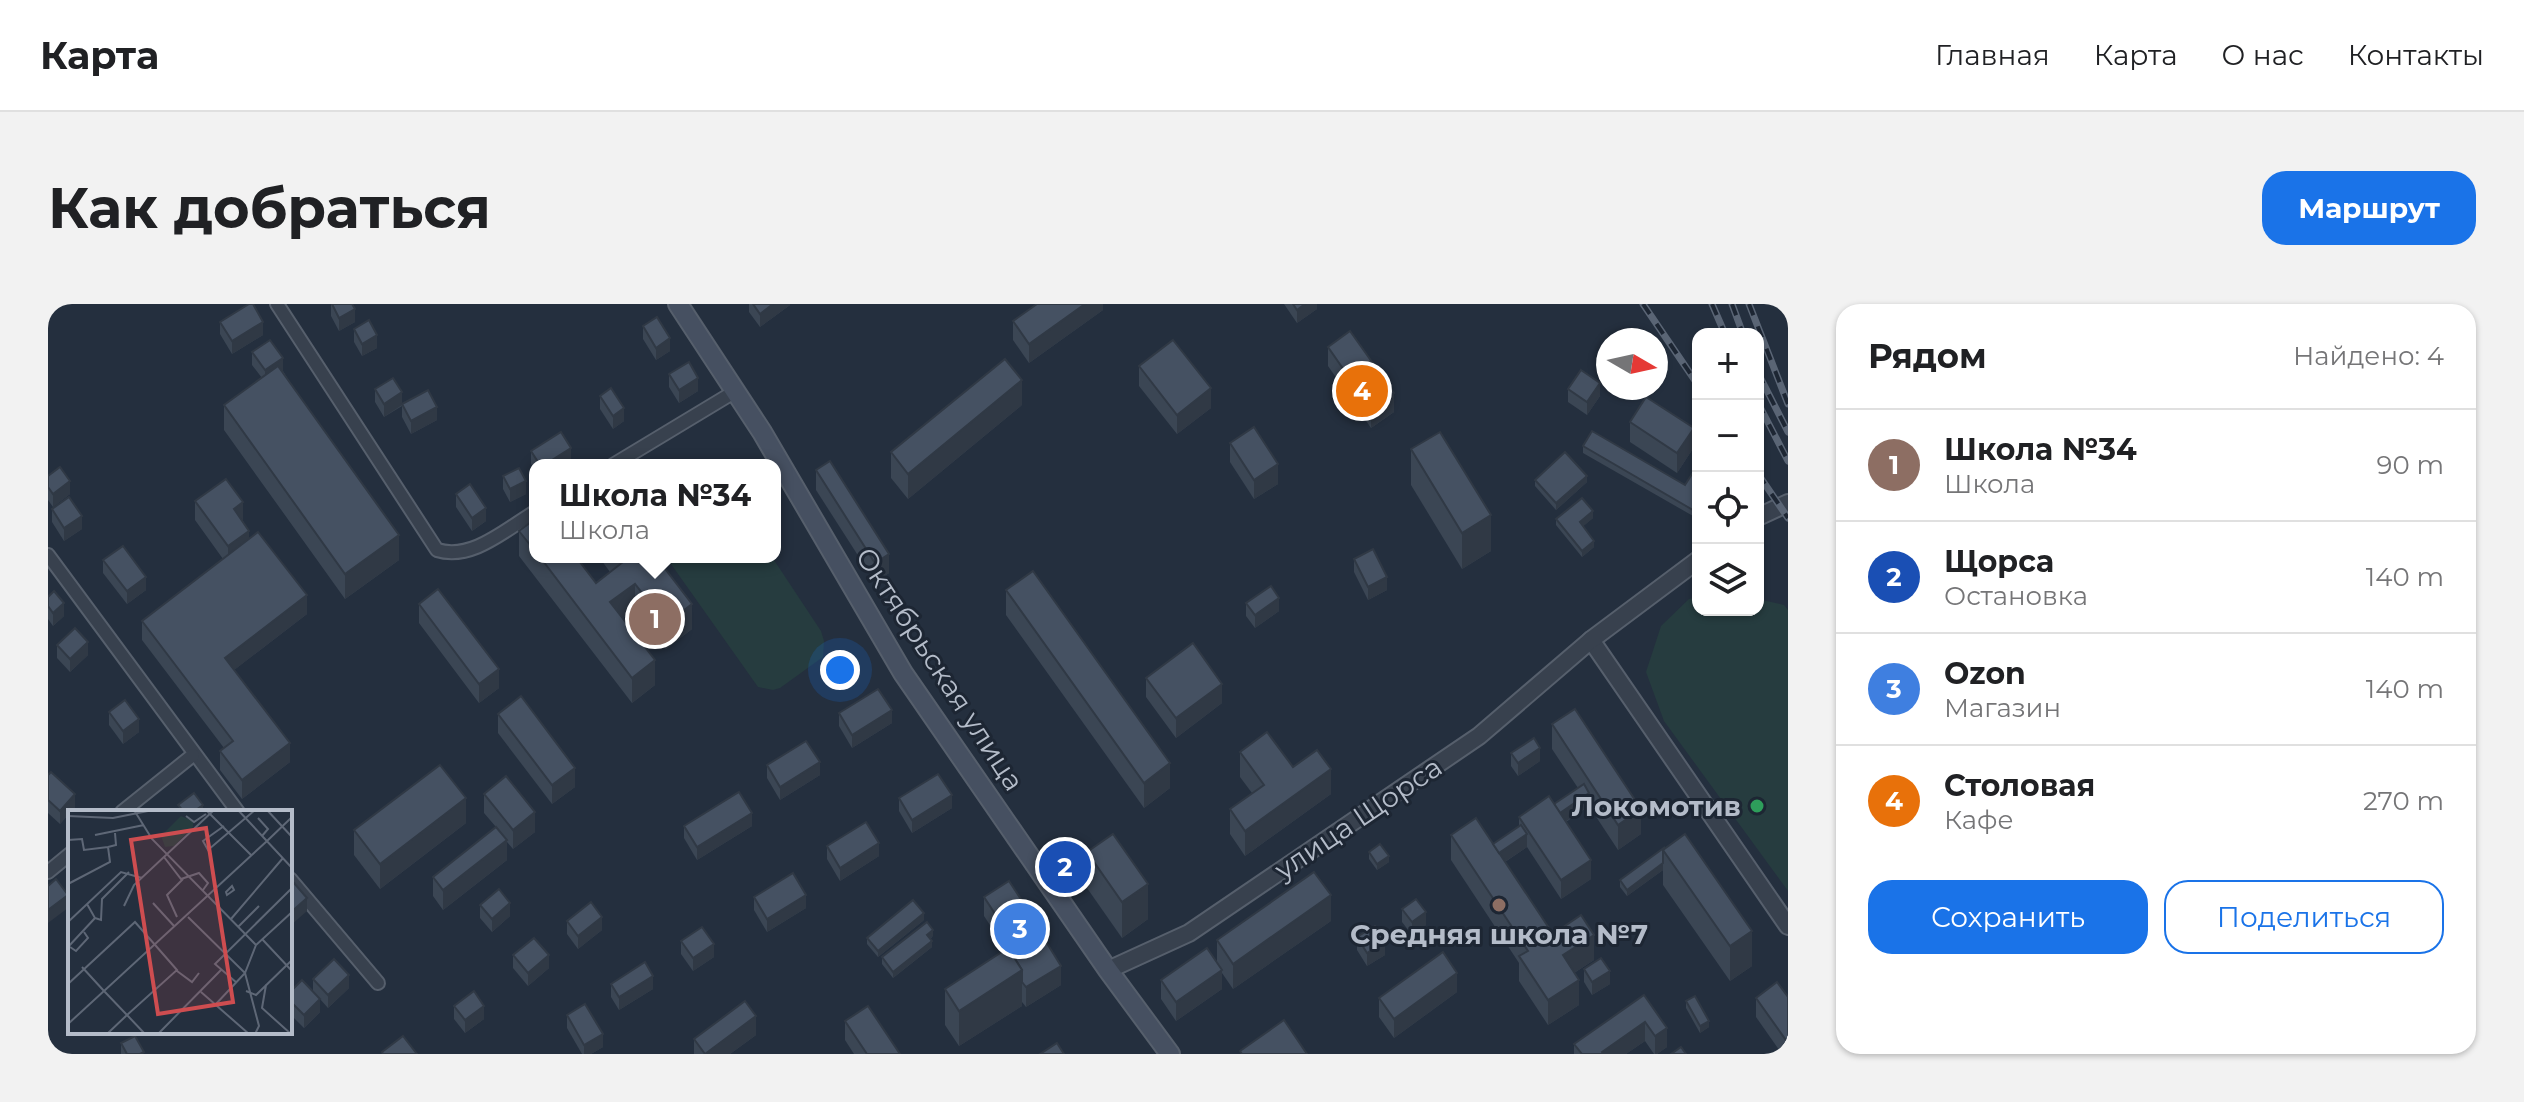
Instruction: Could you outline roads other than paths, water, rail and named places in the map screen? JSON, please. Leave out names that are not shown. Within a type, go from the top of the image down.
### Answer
[{"type":"main road","name":"Октябрьская улица","points":[[678,304],[778,459]]},
{"type":"main road","name":"Октябрьская улица","points":[[781,464],[903,673],[1108,970],[1170,1054]]},
{"type":"street","points":[[277,304],[437,550],[451,555],[474,549],[529,516]]},
{"type":"street","points":[[623,459],[734,392]]},
{"type":"street","points":[[1764,514],[1788,503]]},
{"type":"street","points":[[48,555],[236,810]]},
{"type":"street","name":"улица Щорса","points":[[1108,970],[1189,933],[1479,736],[1591,640],[1692,564]]},
{"type":"street","points":[[1591,640],[1788,926]]},
{"type":"street","points":[[124,810],[193,755]]},
{"type":"street","points":[[48,872],[68,856]]},
{"type":"street","points":[[292,881],[378,983]]},
{"type":"railway","points":[[1643,304],[1692,376]]},
{"type":"railway","points":[[1712,304],[1722,328]]},
{"type":"railway","points":[[1732,304],[1741,328]]},
{"type":"railway","points":[[1749,304],[1788,404]]},
{"type":"railway","points":[[1764,385],[1788,432]]},
{"type":"railway","points":[[1764,415],[1788,461]]},
{"type":"railway","points":[[1764,483],[1788,518]]},
{"type":"place","name":"Столовая","points":[[1362,391]]},
{"type":"place","name":"Школа №34","points":[[655,619]]},
{"type":"place","name":"Локомотив","points":[[1757,806]]},
{"type":"place","name":"Щорса","points":[[1065,867]]},
{"type":"place","name":"Средняя школа №7","points":[[1499,905]]},
{"type":"place","name":"Ozon","points":[[1020,929]]}]
